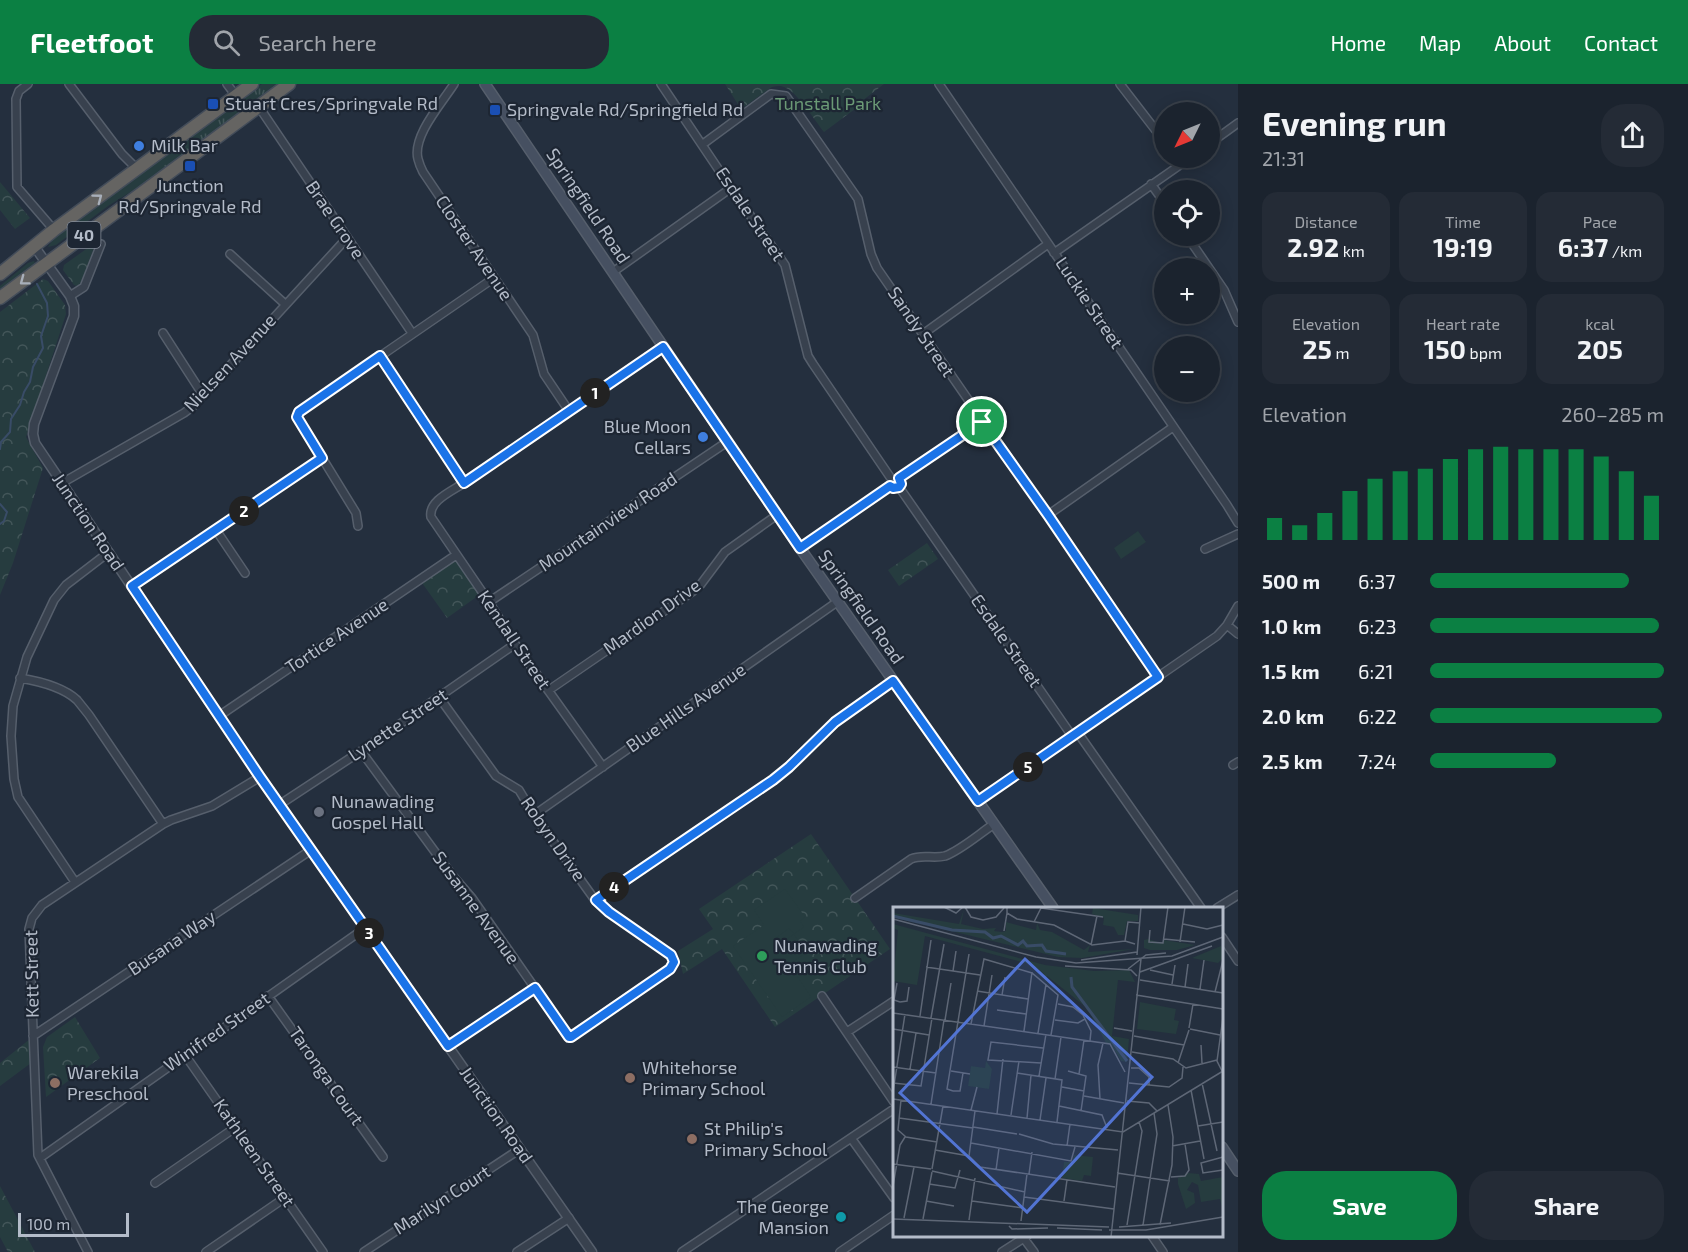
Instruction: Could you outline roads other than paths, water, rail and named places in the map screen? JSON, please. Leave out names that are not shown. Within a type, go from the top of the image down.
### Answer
[{"type":"highway","name":"40","points":[[0,274],[54,230],[252,84]]},
{"type":"highway","name":"40","points":[[0,298],[289,84]]},
{"type":"main road","name":"Springfield Road","points":[[485,84],[777,515],[1052,907]]},
{"type":"main road","points":[[1223,1150],[1238,1171]]},
{"type":"street","points":[[28,84],[19,91],[16,99],[16,187],[54,230]]},
{"type":"street","points":[[69,84],[122,154],[137,169]]},
{"type":"street","points":[[227,84],[236,96]]},
{"type":"street","name":"Closter Avenue","points":[[454,84],[423,131],[417,146],[417,159],[423,172],[533,335],[544,375],[569,411]]},
{"type":"street","name":"Esdale Street","points":[[661,84],[785,265],[808,356],[890,477]]},
{"type":"street","name":"Luckie Street","points":[[939,84],[1238,523]]},
{"type":"street","points":[[1120,84],[1154,128]]},
{"type":"street","name":"Sandy Street","points":[[703,144],[771,94],[786,96],[858,199],[871,254],[877,268],[1158,677]]},
{"type":"street","name":"Brae Grove","points":[[259,107],[412,333]]},
{"type":"street","points":[[1220,136],[1238,123]]},
{"type":"street","points":[[1054,253],[1152,184],[1170,168]]},
{"type":"street","points":[[613,272],[731,188]]},
{"type":"street","name":"Nielsen Avenue","points":[[62,483],[184,413],[347,238]]},
{"type":"street","points":[[34,246],[70,296],[84,287],[101,243]]},
{"type":"street","points":[[923,334],[1048,244]]},
{"type":"street","points":[[1194,246],[1224,290],[1238,322]]},
{"type":"street","points":[[230,254],[285,304]]},
{"type":"street","points":[[358,526],[356,513],[297,417],[299,412],[494,278]]},
{"type":"street","name":"Junction Road","points":[[70,296],[74,306],[74,316],[34,424],[33,434],[36,443],[279,805],[592,1252]]},
{"type":"street","points":[[163,333],[203,395]]},
{"type":"street","points":[[380,356],[464,483],[663,347]]},
{"type":"street","points":[[899,478],[982,422]]},
{"type":"street","points":[[1048,515],[1173,427]]},
{"type":"street","name":"Mountainview Road","points":[[489,602],[727,442]]},
{"type":"street","points":[[132,586],[322,458]]},
{"type":"street","points":[[890,486],[888,483],[890,477],[899,478]]},
{"type":"street","points":[[890,486],[899,487],[901,484],[899,478]]},
{"type":"street","name":"Kendall Street","points":[[464,483],[433,504],[430,511],[431,517],[515,644],[603,767]]},
{"type":"street","points":[[800,548],[890,486]]},
{"type":"street","name":"Esdale Street","points":[[899,487],[1200,907]]},
{"type":"street","name":"Mardion Drive","points":[[549,690],[692,592],[701,584],[725,552],[777,515]]},
{"type":"street","points":[[216,530],[245,573]]},
{"type":"street","points":[[1205,549],[1238,534]]},
{"type":"street","points":[[75,882],[18,797],[14,779],[11,736],[13,706],[27,657],[54,600],[66,585],[109,552]]},
{"type":"street","name":"Tortice Avenue","points":[[219,716],[456,555]]},
{"type":"street","name":"Blue Hills Avenue","points":[[534,815],[837,602]]},
{"type":"street","points":[[978,801],[1217,636],[1227,625],[1238,606]]},
{"type":"street","points":[[1227,625],[1238,634]]},
{"type":"street","name":"Lynette Street","points":[[279,805],[515,644]]},
{"type":"street","points":[[20,678],[60,690],[76,699],[163,824]]},
{"type":"street","points":[[596,900],[773,780],[835,722],[893,681]]},
{"type":"street","name":"Robyn Drive","points":[[439,697],[496,776],[519,790],[534,815],[596,900],[609,912],[671,955],[674,962],[670,969],[569,1037]]},
{"type":"street","name":"Susanne Avenue","points":[[360,751],[452,875],[472,898],[569,1037]]},
{"type":"street","name":"Kett Street","points":[[88,1252],[38,1155],[29,928],[32,918],[42,905],[171,819],[212,806],[260,777]]},
{"type":"street","points":[[855,898],[911,860],[921,856],[947,855],[994,824]]},
{"type":"street","name":"Busana Way","points":[[33,1036],[311,850]]},
{"type":"street","points":[[1220,907],[1238,895]]},
{"type":"street","name":"Winifred Street","points":[[40,1158],[365,928]]},
{"type":"street","points":[[1223,940],[1238,961]]},
{"type":"street","points":[[448,1046],[535,988]]},
{"type":"street","name":"Taronga Court","points":[[268,996],[383,1157]]},
{"type":"street","points":[[822,996],[893,1100]]},
{"type":"street","points":[[847,1032],[893,1002]]},
{"type":"street","name":"Kathleen Street","points":[[185,1055],[323,1252]]},
{"type":"street","points":[[682,1252],[893,1110]]},
{"type":"street","points":[[155,1183],[236,1127]]},
{"type":"street","points":[[851,1138],[893,1197]]},
{"type":"street","name":"Marilyn Court","points":[[364,1252],[520,1149]]},
{"type":"street","points":[[206,1252],[286,1197]]},
{"type":"street","points":[[840,1252],[893,1216]]},
{"type":"street","points":[[517,1252],[568,1218]]},
{"type":"street","points":[[1002,1252],[1023,1237]]},
{"type":"street","points":[[1025,1237],[1034,1252]]},
{"type":"street","points":[[1153,1237],[1163,1252]]},
{"type":"waterway","points":[[0,449],[1,442],[10,432],[11,419],[20,405],[30,382],[33,367],[43,348],[41,336],[48,316],[47,303],[37,284]]},
{"type":"waterway","points":[[0,504],[7,512],[4,521],[0,524]]},
{"type":"place","name":"Stuart Cres/Springvale Rd","points":[[213,104]]},
{"type":"place","name":"Springvale Rd/Springfield Rd","points":[[495,110]]},
{"type":"place","name":"Milk Bar","points":[[139,146]]},
{"type":"place","name":"Junction Rd/Springvale Rd","points":[[190,166]]},
{"type":"place","name":"Blue Moon Cellars","points":[[703,437]]},
{"type":"place","name":"Nunawading Gospel Hall","points":[[319,812]]},
{"type":"place","name":"Nunawading Tennis Club","points":[[762,956]]},
{"type":"place","name":"Whitehorse Primary School","points":[[630,1078]]},
{"type":"place","name":"Warekila Preschool","points":[[55,1083]]},
{"type":"place","name":"St Philip's Primary School","points":[[692,1139]]},
{"type":"place","name":"The George Mansion","points":[[841,1217]]},
{"type":"park label","name":"Tunstall Park","points":[[828,104]]}]
